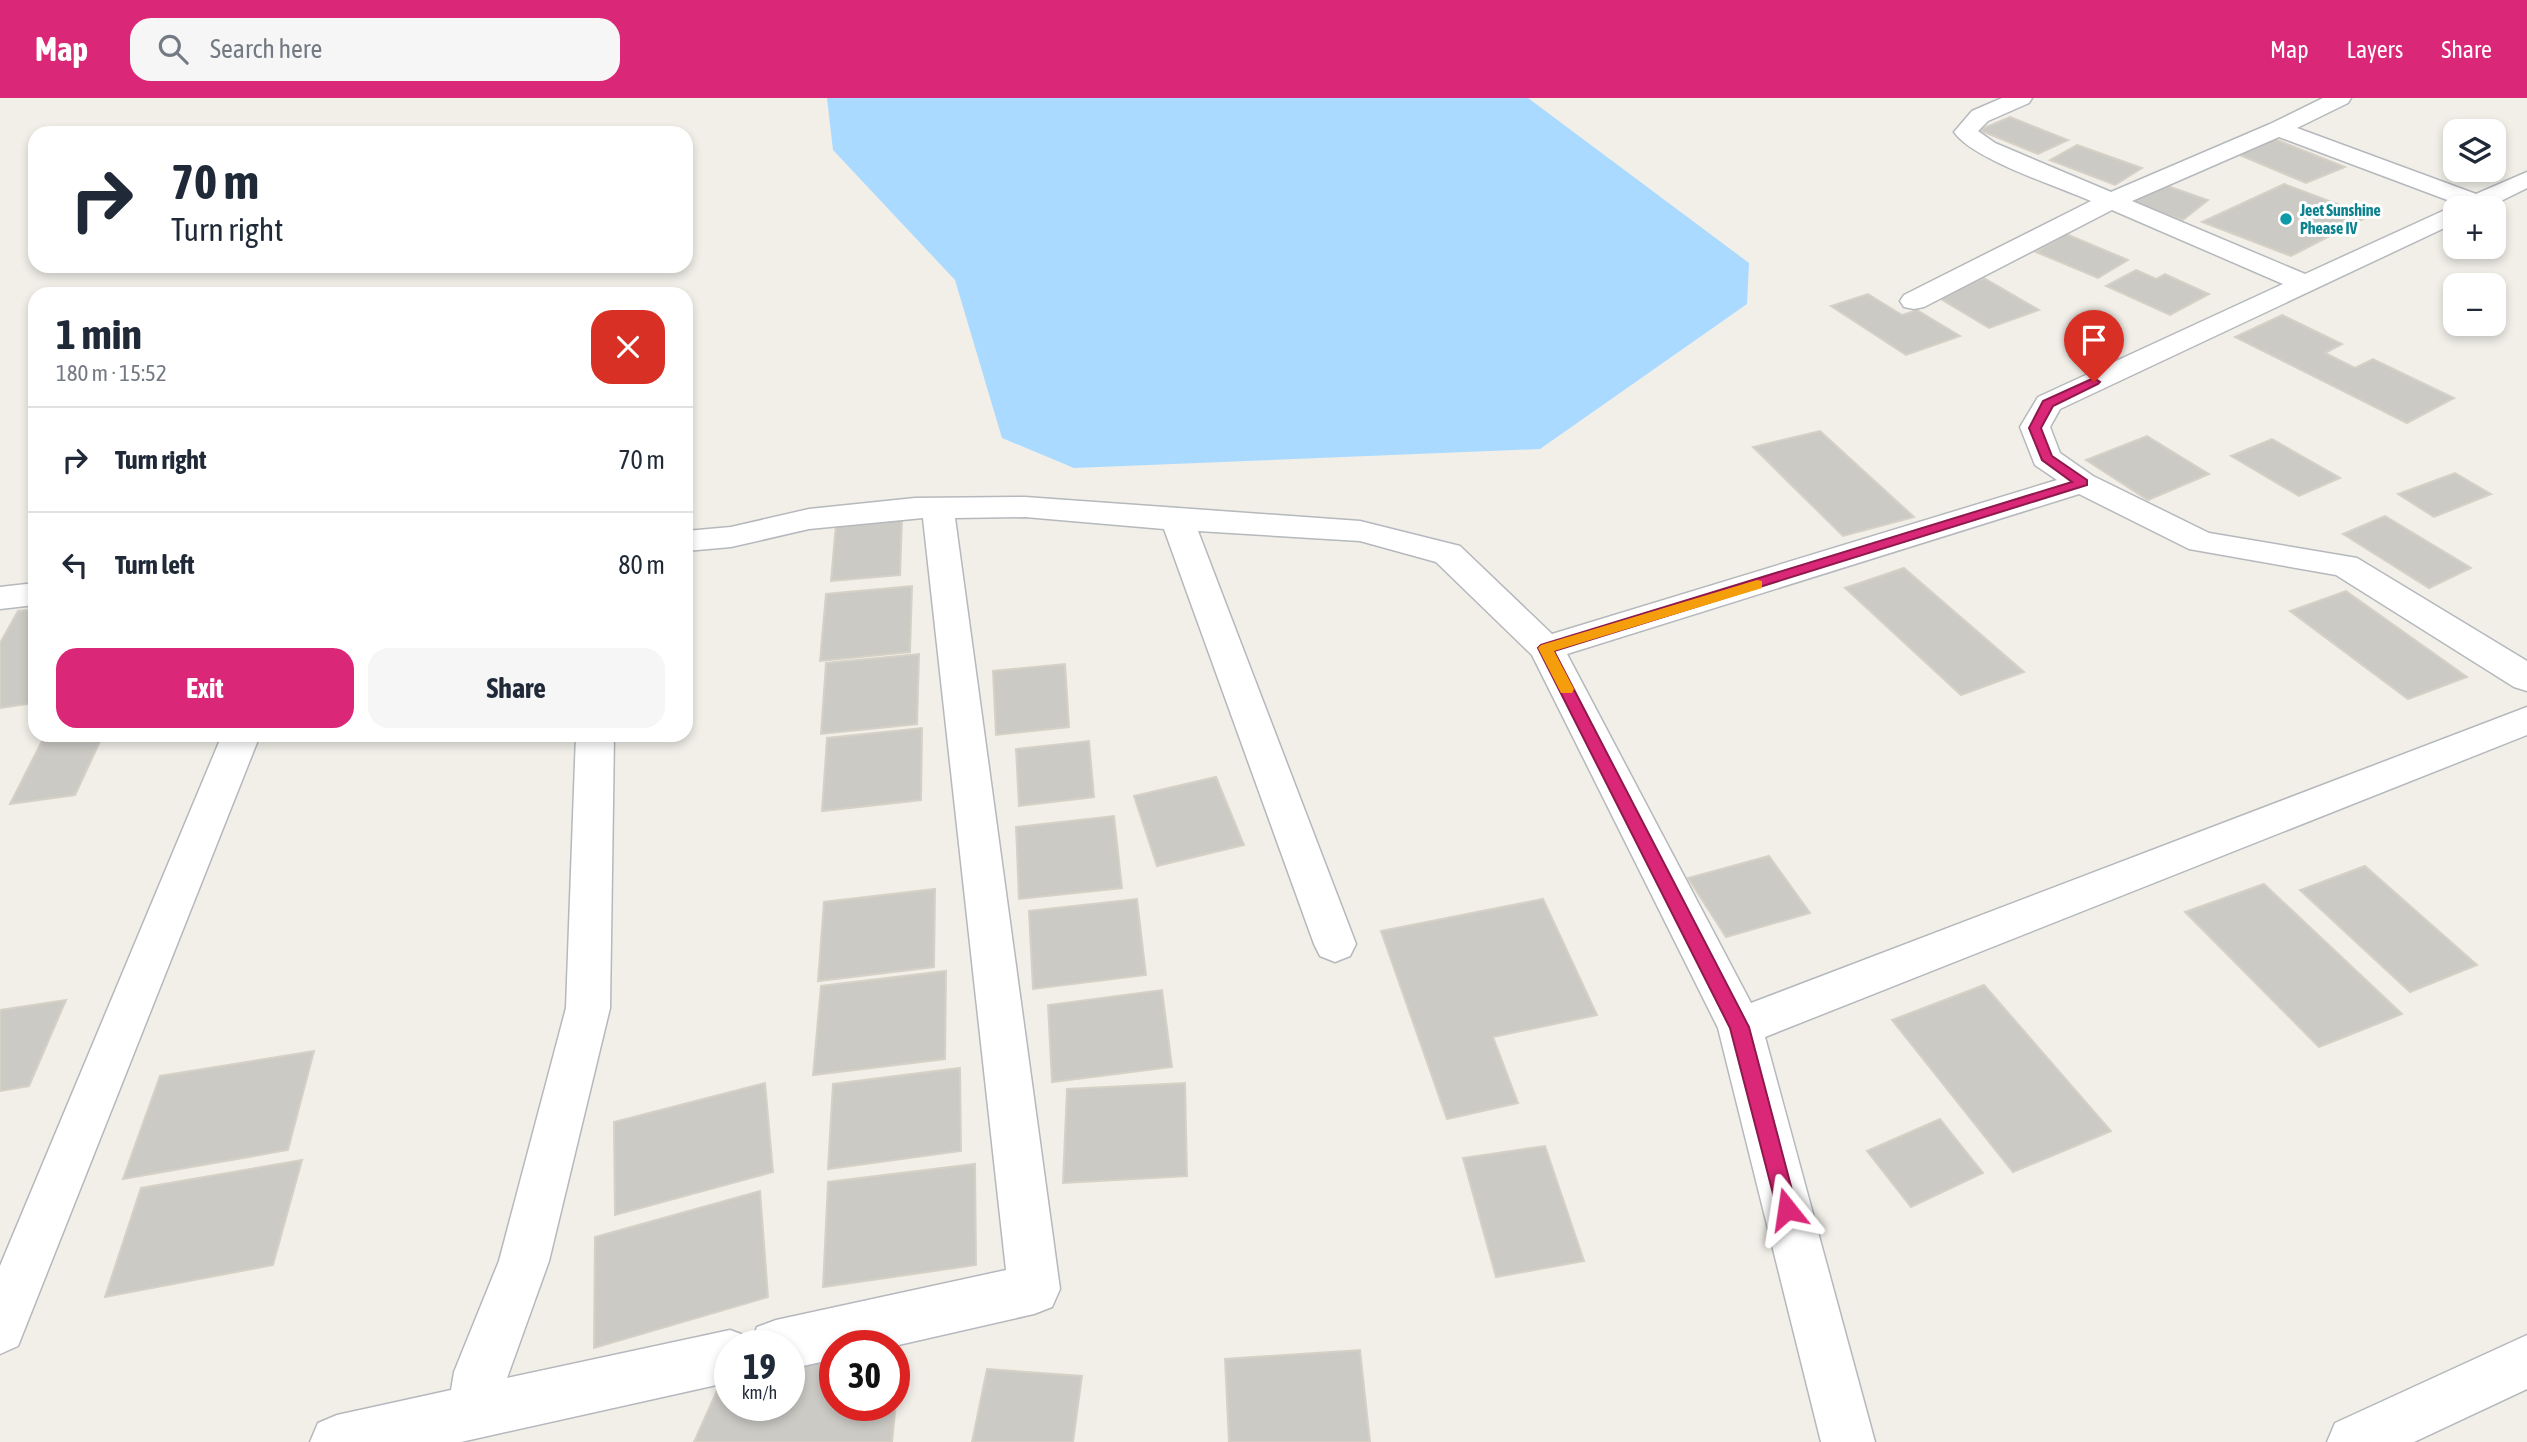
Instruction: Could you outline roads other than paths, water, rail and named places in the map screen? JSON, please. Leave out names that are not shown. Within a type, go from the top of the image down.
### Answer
[{"type":"street","points":[[2021,98],[1980,116],[1965,132],[1987,148],[2304,283]]},
{"type":"street","points":[[1914,301],[2111,201],[2278,129],[2340,98]]},
{"type":"street","points":[[2278,129],[2443,198]]},
{"type":"street","points":[[2494,196],[2524,183]]},
{"type":"street","points":[[2443,219],[2048,403],[2035,428],[2046,458],[2082,483],[2201,542],[2345,566],[2527,678]]},
{"type":"street","points":[[1546,648],[2082,483]]},
{"type":"street","points":[[693,540],[731,537],[809,519],[938,508],[1026,507],[1360,531],[1448,554],[1546,648],[1740,1027],[1848,1442]]},
{"type":"street","points":[[805,1340],[1034,1289],[938,508]]},
{"type":"street","points":[[1178,520],[1335,944]]},
{"type":"street","points":[[0,597],[28,595]]},
{"type":"street","points":[[1740,1027],[2527,720]]},
{"type":"street","points":[[0,1328],[238,742]]},
{"type":"street","points":[[475,1412],[481,1372],[524,1261],[589,1008],[596,742]]},
{"type":"street","points":[[337,1442],[714,1360]]},
{"type":"street","points":[[2354,1442],[2527,1361]]},
{"type":"water","points":[[827,98],[1528,98],[1749,263],[1747,304],[1540,449],[1074,468],[1002,438],[955,280],[833,150]]},
{"type":"place","name":"Jeet Sunshine Phease IV","points":[[2286,219]]}]
